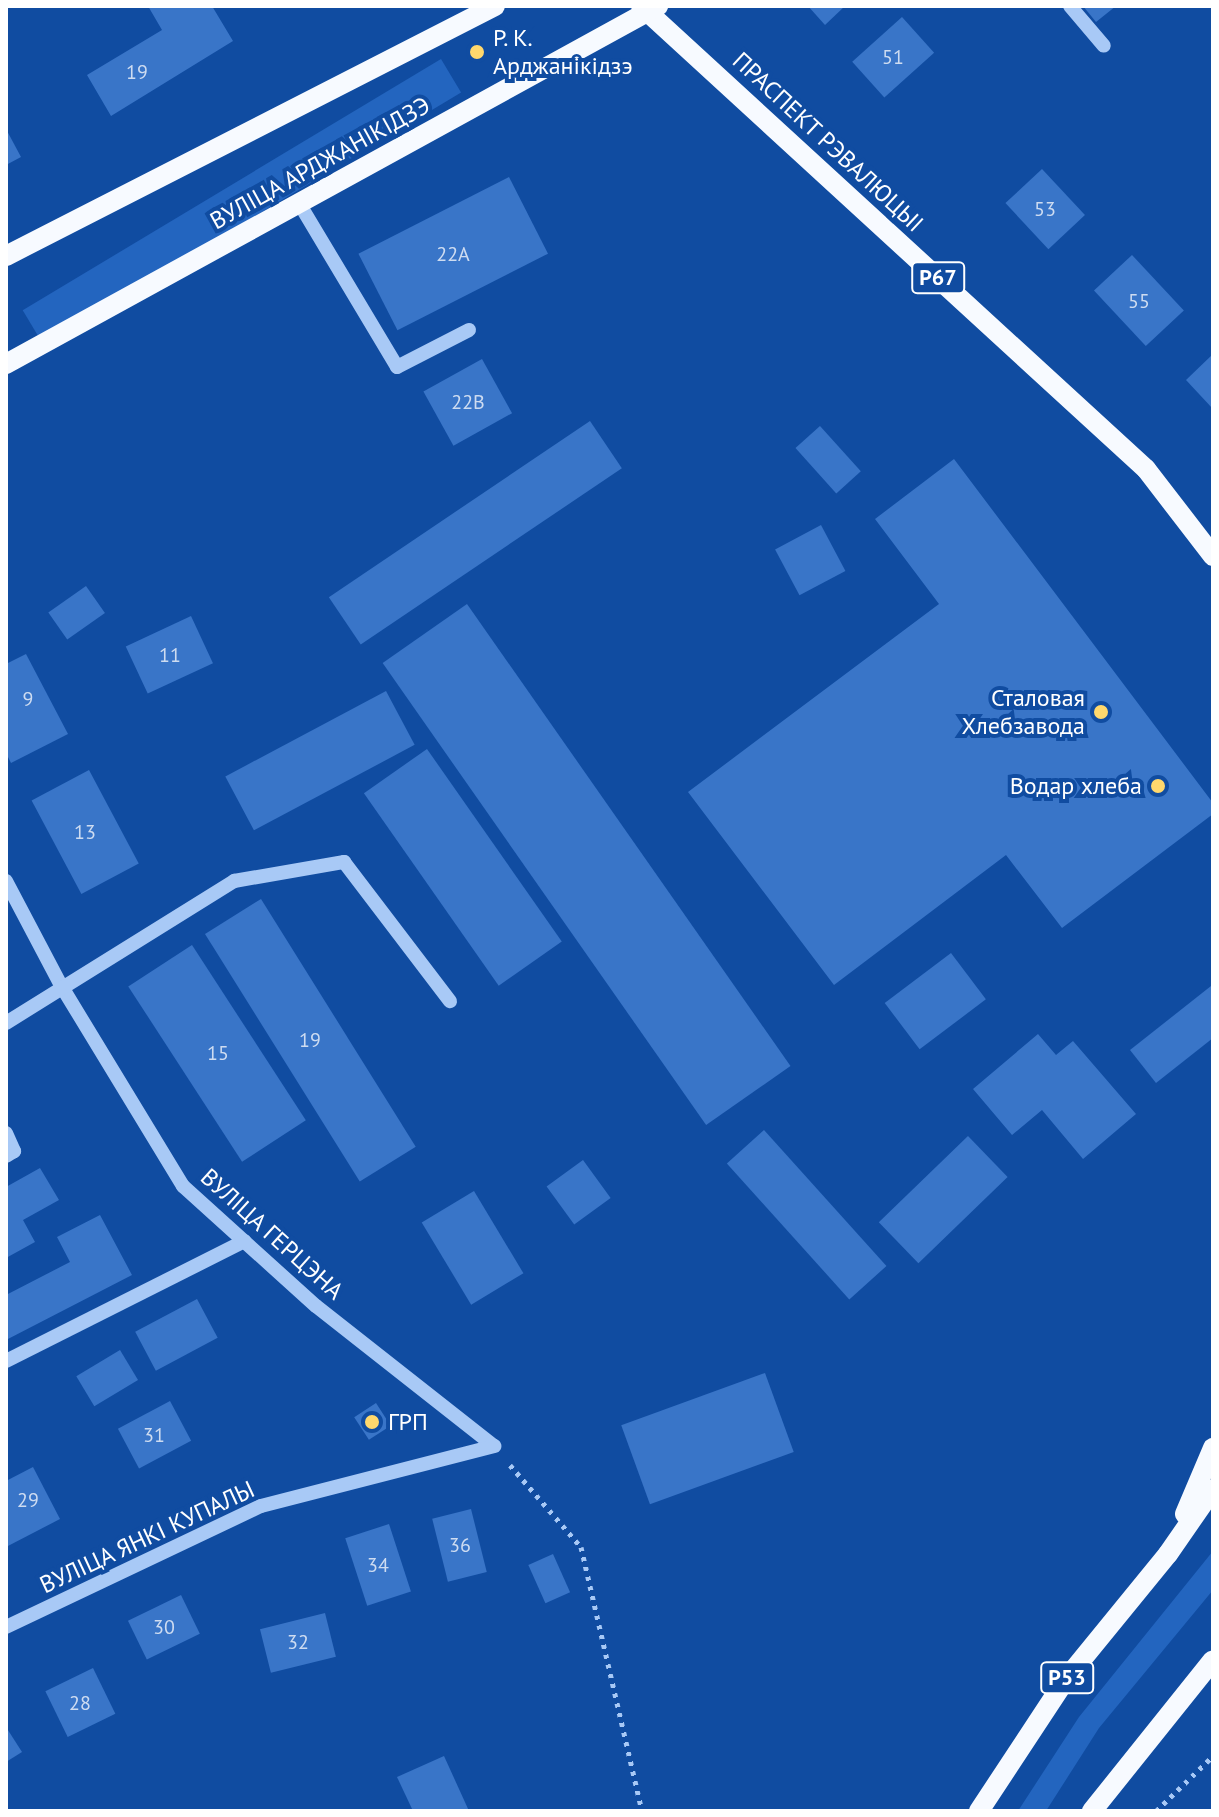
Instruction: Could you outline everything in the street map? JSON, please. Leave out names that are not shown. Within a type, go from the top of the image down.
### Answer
[{"type":"main road","points":[[6,256],[495,6]]},
{"type":"main road","name":"ВУЛІЦА АРДЖАНІКІДЗЭ","points":[[6,364],[649,8]]},
{"type":"main road","name":"ПРАСПЕКТ РЭВАЛЮЦЫІ","points":[[649,8],[1146,469],[1213,556]]},
{"type":"main road","points":[[1168,1554],[1213,1448]]},
{"type":"main road","name":"Р53","points":[[979,1811],[1066,1679],[1168,1554],[1213,1489]]},
{"type":"main road","points":[[1092,1811],[1211,1664]]},
{"type":"street","points":[[1070,6],[1104,46]]},
{"type":"street","points":[[299,203],[397,367],[469,330]]},
{"type":"street","points":[[6,1023],[234,881],[344,862],[450,1001]]},
{"type":"street","name":"ВУЛІЦА ГЕРЦЭНА","points":[[6,881],[62,987],[183,1186],[316,1306],[494,1446]]},
{"type":"street","points":[[6,1133],[14,1151],[6,1156]]},
{"type":"street","points":[[6,1361],[245,1241]]},
{"type":"street","name":"ВУЛІЦА ЯНКІ КУПАЛЫ","points":[[6,1627],[261,1506],[494,1446]]},
{"type":"path","points":[[494,1446],[581,1547],[642,1811]]},
{"type":"path","points":[[1156,1811],[1213,1756]]},
{"type":"shaded area","points":[[441,59],[461,92],[43,344],[23,310]]},
{"type":"shaded area","points":[[1213,1551],[1213,1590],[1099,1728],[1046,1811],[1018,1811],[1079,1717]]},
{"type":"building","points":[[148,6],[212,6],[233,41],[111,116],[87,75],[162,30]]},
{"type":"building","points":[[808,6],[845,6],[825,25]]},
{"type":"building","points":[[1083,6],[1116,6],[1096,22]]},
{"type":"building","points":[[902,17],[934,53],[884,98],[852,62]]},
{"type":"building","points":[[6,129],[21,157],[6,165]]},
{"type":"building","points":[[1042,169],[1085,215],[1048,249],[1005,203]]},
{"type":"building","points":[[509,177],[548,254],[397,330],[358,254]]},
{"type":"building","points":[[1132,255],[1184,311],[1146,346],[1094,290]]},
{"type":"building","points":[[1213,354],[1213,409],[1186,380]]},
{"type":"building","points":[[482,359],[512,413],[453,446],[423,391]]},
{"type":"building","points":[[590,421],[622,468],[361,644],[329,597]]},
{"type":"building","points":[[820,426],[861,471],[836,493],[795,448]]},
{"type":"building","points":[[954,459],[1213,803],[1213,814],[1062,928],[1006,855],[834,985],[688,792],[939,604],[875,519]]},
{"type":"building","points":[[821,525],[845,571],[799,595],[775,549]]},
{"type":"building","points":[[86,586],[105,613],[67,639],[48,612]]},
{"type":"building","points":[[467,604],[790,1066],[706,1125],[383,663]]},
{"type":"building","points":[[191,616],[213,663],[148,694],[126,646]]},
{"type":"building","points":[[26,654],[68,734],[11,763],[6,753],[6,664]]},
{"type":"building","points":[[386,691],[415,745],[254,830],[225,776]]},
{"type":"building","points":[[427,749],[562,942],[499,986],[364,793]]},
{"type":"building","points":[[89,770],[139,864],[81,894],[32,801]]},
{"type":"building","points":[[261,899],[416,1147],[360,1182],[205,934]]},
{"type":"building","points":[[192,945],[306,1120],[242,1162],[128,986]]},
{"type":"building","points":[[951,953],[986,999],[920,1049],[885,1003]]},
{"type":"building","points":[[1211,986],[1213,1038],[1156,1083],[1130,1050]]},
{"type":"building","points":[[1038,1034],[1056,1055],[1073,1041],[1136,1114],[1083,1159],[1042,1110],[1012,1135],[973,1089]]},
{"type":"building","points":[[764,1130],[886,1266],[849,1299],[727,1163]]},
{"type":"building","points":[[968,1136],[1008,1177],[918,1263],[879,1222]]},
{"type":"building","points":[[583,1160],[611,1198],[574,1224],[547,1186]]},
{"type":"building","points":[[40,1168],[59,1200],[23,1220],[35,1242],[6,1258],[6,1187]]},
{"type":"building","points":[[474,1191],[523,1273],[471,1305],[422,1222]]},
{"type":"building","points":[[100,1215],[132,1275],[6,1340],[6,1295],[70,1262],[57,1237]]},
{"type":"building","points":[[197,1299],[218,1338],[156,1371],[135,1332]]},
{"type":"building","points":[[120,1350],[138,1380],[94,1406],[76,1376]]},
{"type":"building","points":[[765,1373],[794,1452],[650,1504],[621,1425]]},
{"type":"building","points":[[170,1401],[191,1441],[139,1468],[118,1429]]},
{"type":"building","name":"ГРП","points":[[376,1403],[391,1426],[369,1440],[354,1417]]},
{"type":"building","points":[[33,1467],[60,1519],[6,1547],[6,1481]]},
{"type":"building","points":[[471,1509],[487,1572],[448,1582],[432,1519]]},
{"type":"building","points":[[389,1524],[411,1592],[367,1606],[345,1538]]},
{"type":"building","points":[[553,1554],[570,1592],[545,1603],[528,1565]]},
{"type":"building","points":[[181,1595],[200,1634],[147,1660],[128,1621]]},
{"type":"building","points":[[325,1613],[336,1657],[271,1673],[260,1629]]},
{"type":"building","points":[[93,1668],[115,1714],[68,1737],[45,1691]]},
{"type":"building","points":[[6,1727],[22,1752],[6,1762]]},
{"type":"building","points":[[444,1756],[469,1811],[413,1811],[397,1777]]},
{"type":"place","name":"Р. К. Арджанікідзэ","points":[[477,52]]},
{"type":"place","name":"Сталовая Хлебзавода","points":[[1101,712]]},
{"type":"place","name":"Водар хлеба","points":[[1158,786]]},
{"type":"place","name":"ГРП","points":[[372,1422]]}]
